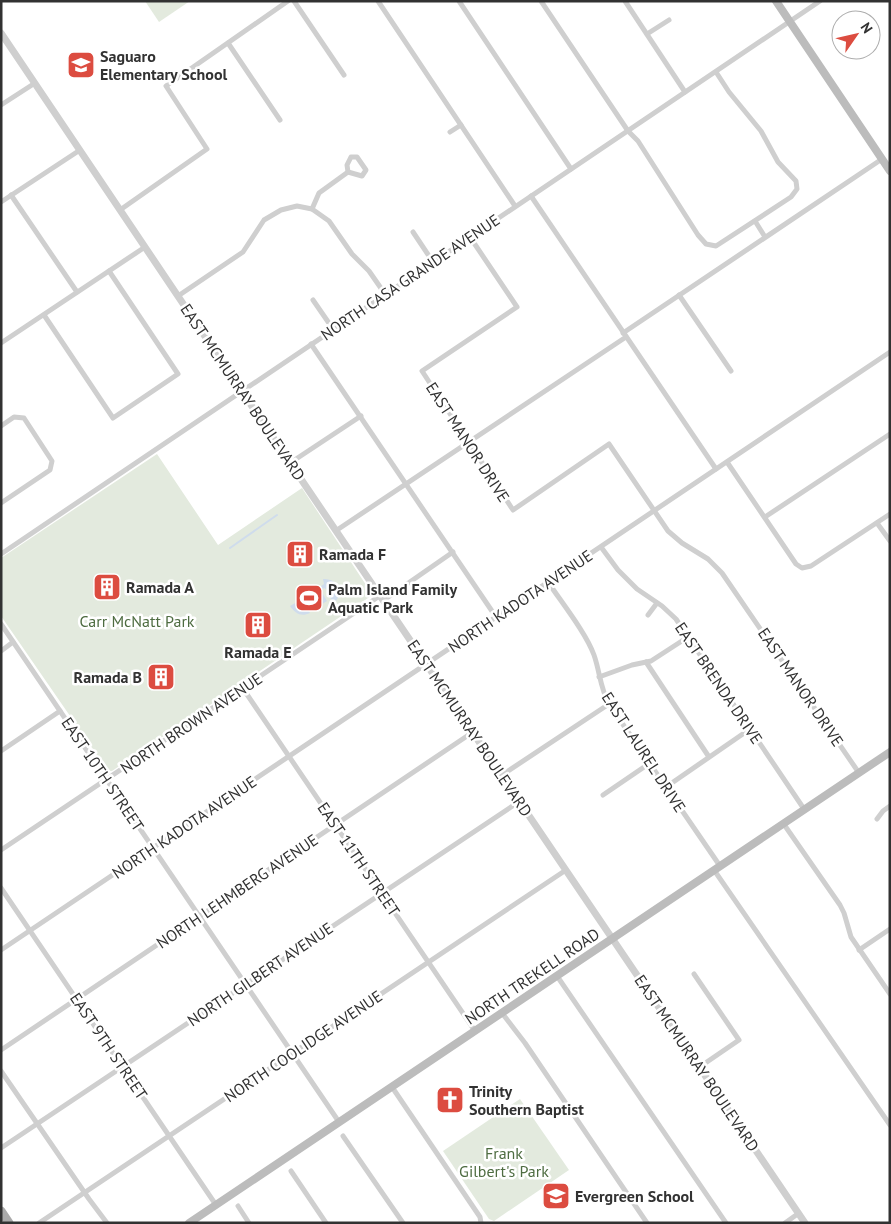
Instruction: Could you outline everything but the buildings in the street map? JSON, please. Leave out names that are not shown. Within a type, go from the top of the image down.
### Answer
[{"type":"main road","points":[[776,1],[890,171]]},
{"type":"main road","name":"NORTH TREKELL ROAD","points":[[189,1223],[890,753]]},
{"type":"main road","points":[[1,1211],[9,1223]]},
{"type":"street","points":[[120,210],[207,148],[166,86],[288,1]]},
{"type":"street","points":[[294,1],[344,75]]},
{"type":"street","points":[[378,1],[515,206]]},
{"type":"street","points":[[459,1],[571,169]]},
{"type":"street","points":[[540,1],[628,131],[638,142],[698,236],[706,244],[716,246],[791,197],[797,189],[796,181],[778,162],[761,131],[729,92],[716,72]]},
{"type":"street","points":[[624,1],[685,92]]},
{"type":"street","name":"NORTH CASA GRANDE AVENUE","points":[[1,554],[820,1]]},
{"type":"street","points":[[647,34],[669,20]]},
{"type":"street","name":"EAST MCMURRAY BOULEVARD","points":[[1,33],[805,1223]]},
{"type":"street","points":[[228,43],[280,120]]},
{"type":"street","points":[[1,106],[34,83]]},
{"type":"street","points":[[450,132],[461,124]]},
{"type":"street","points":[[1,202],[80,150]]},
{"type":"street","points":[[336,530],[407,484],[680,295],[882,160]]},
{"type":"street","points":[[312,209],[319,193],[348,172]]},
{"type":"street","points":[[11,195],[77,292]]},
{"type":"street","points":[[531,196],[716,469]]},
{"type":"street","points":[[178,296],[243,252],[264,220],[281,210],[297,206],[312,209],[329,221],[352,254],[369,271],[385,294]]},
{"type":"street","points":[[754,222],[765,238]]},
{"type":"street","points":[[413,232],[433,262]]},
{"type":"street","name":"EAST MANOR DRIVE","points":[[470,237],[517,307],[422,372],[513,510],[609,444],[668,531],[682,543],[708,559],[722,573],[859,773]]},
{"type":"street","points":[[1,343],[145,247]]},
{"type":"street","points":[[44,314],[113,418],[178,374],[109,271]]},
{"type":"street","points":[[680,295],[731,371]]},
{"type":"street","points":[[313,300],[333,329]]},
{"type":"street","points":[[311,344],[362,416],[496,617]]},
{"type":"street","name":"NORTH KADOTA AVENUE","points":[[1,950],[890,352]]},
{"type":"street","points":[[290,463],[362,416]]},
{"type":"street","points":[[1,426],[14,417],[24,418],[52,461],[50,470],[1,503]]},
{"type":"street","points":[[765,518],[890,434]]},
{"type":"street","points":[[727,462],[796,564],[802,568],[811,566],[890,514]]},
{"type":"street","points":[[877,523],[890,541]]},
{"type":"street","name":"EAST BRENDA DRIVE","points":[[601,547],[618,570],[637,589],[658,603],[676,620],[804,809]]},
{"type":"street","name":"NORTH BROWN AVENUE","points":[[1,850],[242,687],[453,552]]},
{"type":"street","name":"EAST LAUREL DRIVE","points":[[548,582],[589,644],[595,656],[599,677],[609,704],[890,1125]]},
{"type":"street","points":[[648,615],[658,603]]},
{"type":"street","name":"EAST 10TH STREET","points":[[1,624],[339,1122]]},
{"type":"street","points":[[599,677],[651,661],[688,636]]},
{"type":"street","points":[[1,650],[13,642]]},
{"type":"street","points":[[646,662],[709,757]]},
{"type":"street","name":"EAST 11TH STREET","points":[[242,687],[475,1031]]},
{"type":"street","points":[[502,775],[609,704]]},
{"type":"street","points":[[1,751],[60,711]]},
{"type":"street","points":[[666,787],[750,729]]},
{"type":"street","name":"NORTH LEHMBERG AVENUE","points":[[1,1050],[473,732]]},
{"type":"street","points":[[603,795],[650,763]]},
{"type":"street","name":"NORTH GILBERT AVENUE","points":[[1,1148],[520,801]]},
{"type":"street","points":[[877,819],[890,806]]},
{"type":"street","points":[[783,824],[840,906],[851,937],[890,994]]},
{"type":"street","name":"NORTH COOLIDGE AVENUE","points":[[39,1223],[566,870]]},
{"type":"street","name":"EAST 9TH STREET","points":[[1,888],[216,1205]]},
{"type":"street","points":[[859,950],[890,929]]},
{"type":"street","points":[[694,974],[738,1040],[700,1066]]},
{"type":"street","points":[[557,976],[726,1223]]},
{"type":"street","points":[[502,1013],[647,1223]]},
{"type":"street","points":[[1,1071],[107,1223]]},
{"type":"street","points":[[392,1087],[480,1217],[481,1223]]},
{"type":"street","points":[[344,1136],[403,1223]]},
{"type":"street","points":[[291,1171],[326,1223]]},
{"type":"street","points":[[238,1206],[249,1223]]},
{"type":"street","points":[[785,1223],[799,1214]]},
{"type":"green space","points":[[145,1],[190,1],[159,22]]},
{"type":"green space","name":"Carr McNatt Park","points":[[157,454],[218,545],[302,488],[372,594],[112,771],[108,771],[1,616],[1,558]]},
{"type":"green space","name":"Frank Gilbert's Park","points":[[520,1099],[569,1170],[494,1221],[489,1219],[443,1151]]},
{"type":"water","points":[[323,579],[333,581],[338,587],[339,595],[334,603],[329,596],[330,591],[324,588],[321,591],[327,601],[311,611],[305,602],[303,603],[310,613],[307,614],[301,615],[294,611],[290,606],[304,598],[299,590],[308,585],[313,592],[324,584]]},
{"type":"waterway","points":[[230,548],[277,515]]},
{"type":"place","name":"Saguaro Elementary School","points":[[81,65]]},
{"type":"place","name":"Ramada F","points":[[300,554]]},
{"type":"place","name":"Ramada A","points":[[107,587]]},
{"type":"place","name":"Palm Island Family Aquatic Park","points":[[309,598]]},
{"type":"place","name":"Ramada E","points":[[258,625]]},
{"type":"place","name":"Ramada B","points":[[161,677]]},
{"type":"place","name":"Trinity Southern Baptist","points":[[450,1100]]},
{"type":"place","name":"Evergreen School","points":[[556,1196]]}]
